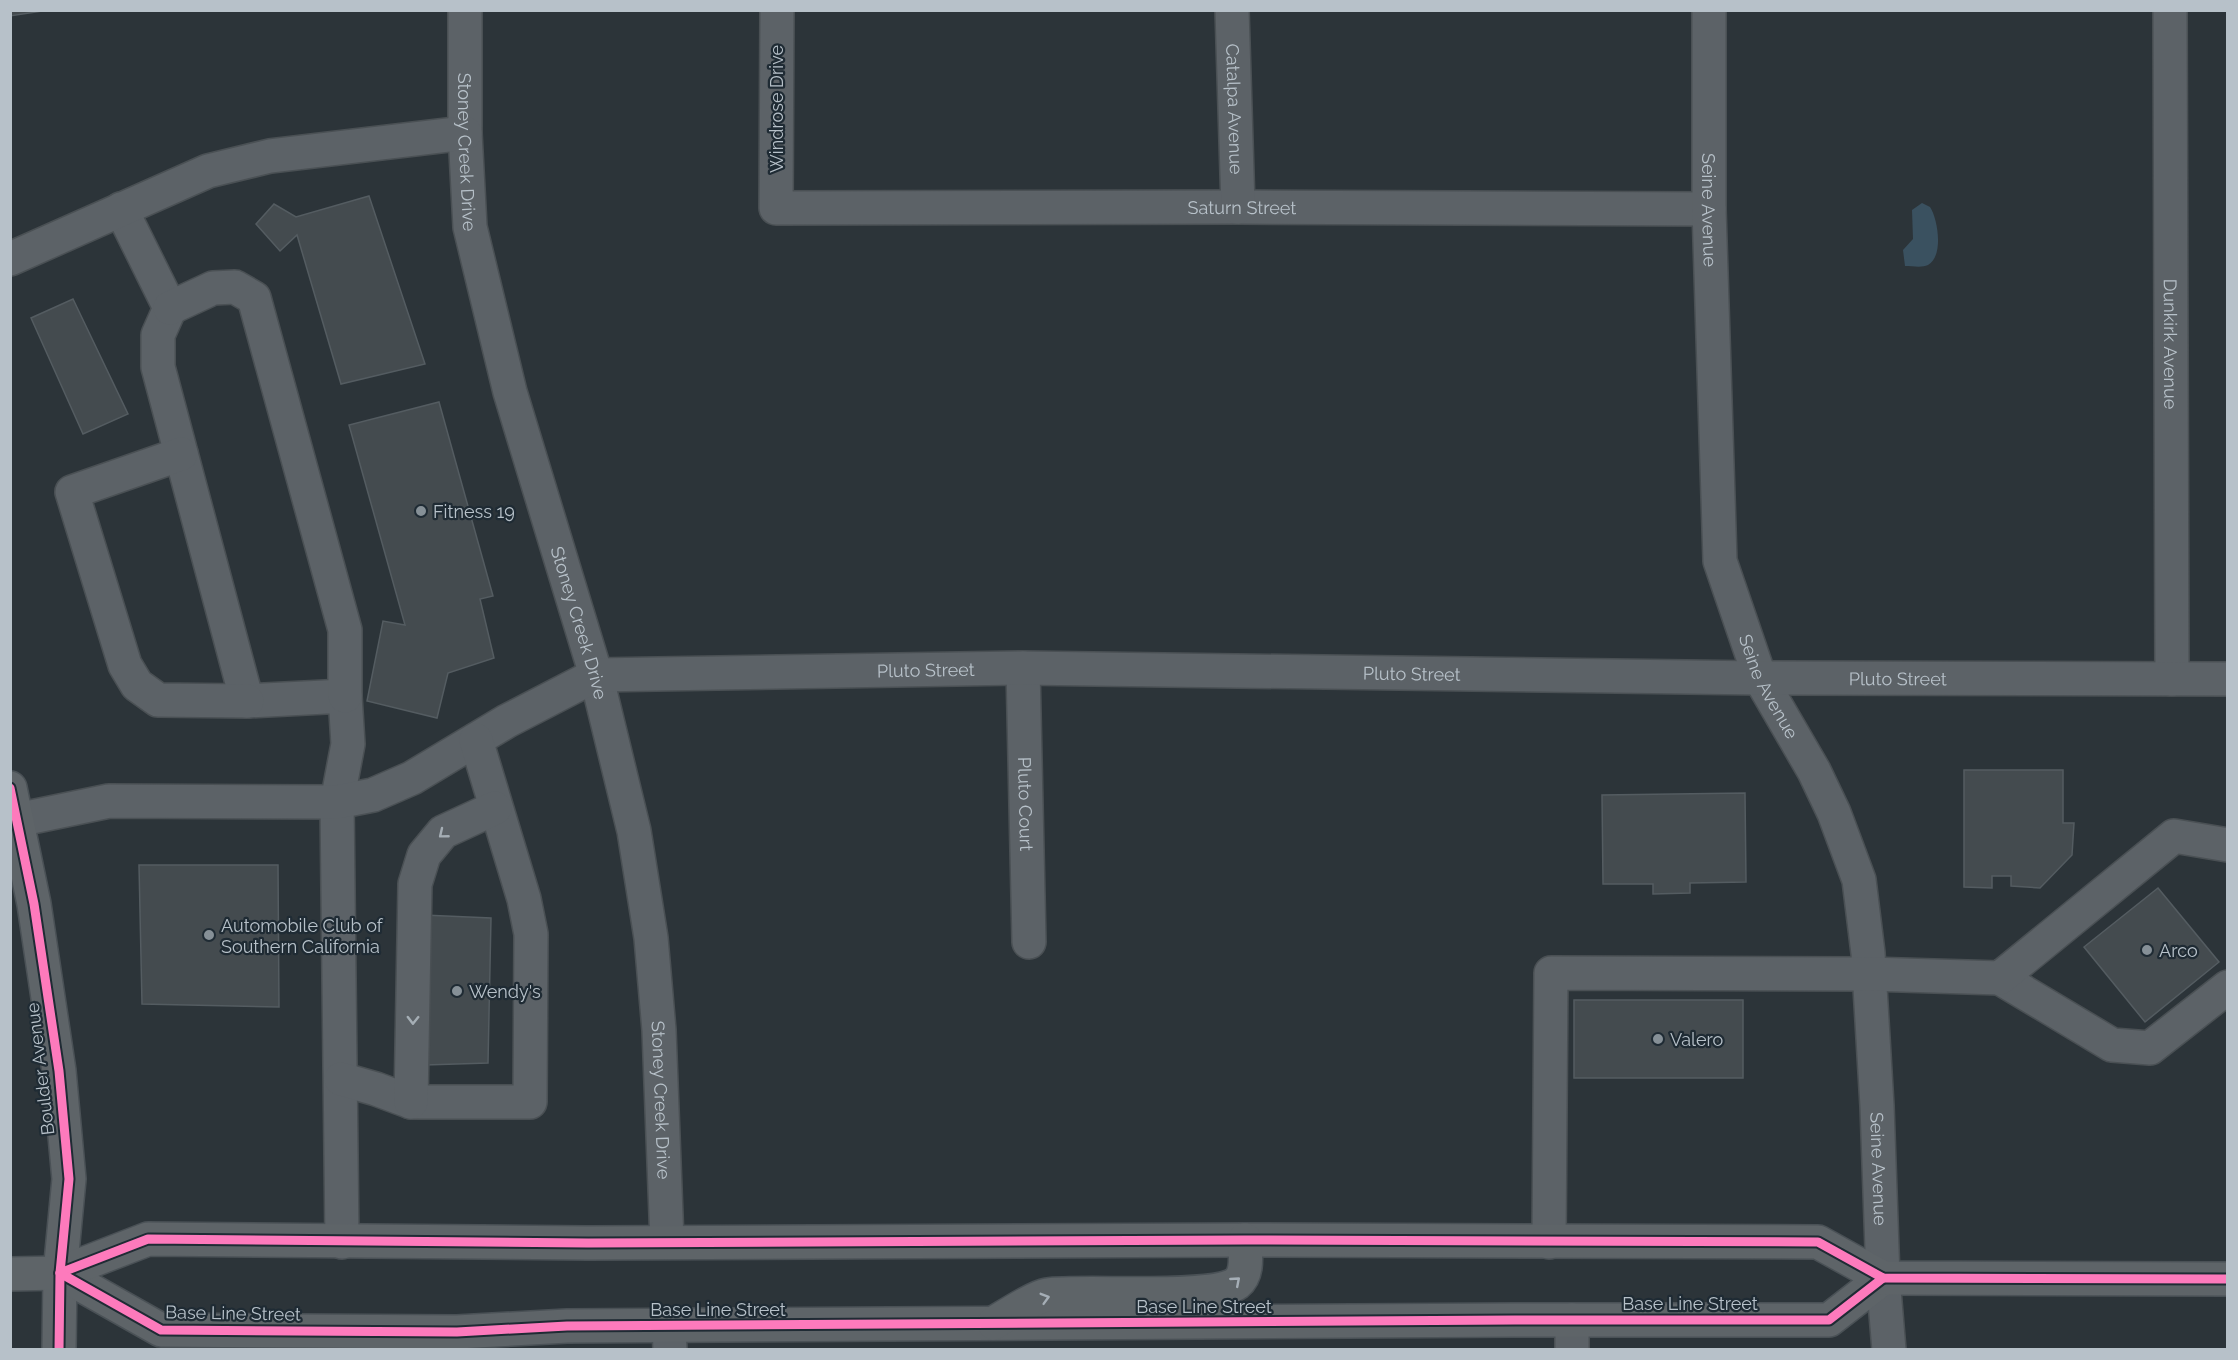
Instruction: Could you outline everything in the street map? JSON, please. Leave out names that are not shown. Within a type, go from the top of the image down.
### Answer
[{"type":"main road","name":"Boulder Avenue","points":[[10,788],[34,904],[60,1082],[69,1179],[60,1273],[59,1350]]},
{"type":"main road","points":[[10,1274],[60,1273],[148,1239],[342,1242],[1245,1240],[1818,1242],[1883,1278],[2228,1279]]},
{"type":"main road","points":[[993,1324],[1044,1295],[1201,1292],[1228,1288],[1239,1282],[1245,1272],[1245,1240]]},
{"type":"main road","name":"Base Line Street","points":[[60,1273],[160,1330],[384,1340],[457,1332],[567,1326],[669,1338],[993,1324],[1572,1335],[1829,1320],[1883,1278]]},
{"type":"street","name":"Stoney Creek Drive","points":[[465,10],[465,133],[470,227],[510,392],[596,675],[634,831],[651,938],[659,1030],[667,1242]]},
{"type":"street","name":"Windrose Drive","points":[[776,208],[777,10]]},
{"type":"street","name":"Catalpa Avenue","points":[[1232,10],[1238,207]]},
{"type":"street","name":"Seine Avenue","points":[[1709,10],[1709,209],[1720,561],[1760,678],[1814,771],[1834,813],[1859,880],[1869,974],[1877,1106],[1883,1278],[1889,1350]]},
{"type":"street","name":"Dunkirk Avenue","points":[[2170,10],[2172,679]]},
{"type":"street","points":[[10,259],[208,171],[270,156],[465,133]]},
{"type":"street","name":"Saturn Street","points":[[776,208],[1709,209]]},
{"type":"street","points":[[120,209],[170,308]]},
{"type":"street","points":[[247,701],[158,367],[158,335],[170,308],[213,288],[235,287],[254,298],[345,630],[348,744],[337,802],[342,1242]]},
{"type":"street","points":[[181,454],[72,492],[125,665],[137,685],[158,700],[247,701],[345,696]]},
{"type":"street","name":"Pluto Street","points":[[596,675],[1023,668],[1760,678],[2228,679]]},
{"type":"street","name":"Pluto Court","points":[[1023,668],[1029,942]]},
{"type":"street","points":[[17,820],[109,801],[337,802],[373,795],[412,778],[507,721],[596,675]]},
{"type":"street","points":[[341,1079],[411,1102],[530,1102],[531,934],[524,899],[476,740]]},
{"type":"street","points":[[411,1102],[415,884],[424,855],[443,832],[495,808]]},
{"type":"street","points":[[2000,978],[2174,836],[2228,845]]},
{"type":"street","points":[[1549,1242],[1551,973],[1869,974],[2000,978],[2112,1045],[2150,1048],[2228,987]]},
{"type":"water","points":[[1922,203],[1930,207],[1935,220],[1938,237],[1936,254],[1928,265],[1905,266],[1903,250],[1913,239],[1912,210]]},
{"type":"building","points":[[10,10],[49,10],[10,16]]},
{"type":"building","points":[[369,196],[425,364],[341,384],[297,235],[280,251],[256,224],[274,204],[296,217]]},
{"type":"building","points":[[73,299],[128,414],[83,434],[31,318]]},
{"type":"building","name":"Fitness 19","points":[[439,402],[493,596],[480,599],[494,658],[448,673],[437,718],[367,701],[383,621],[405,625],[349,425]]},
{"type":"building","points":[[1964,770],[2063,770],[2063,823],[2074,823],[2072,855],[2040,888],[2011,886],[2011,876],[1992,876],[1992,888],[1964,887]]},
{"type":"building","points":[[1745,793],[1746,882],[1690,883],[1690,893],[1653,894],[1653,884],[1603,884],[1602,795]]},
{"type":"building","name":"Automobile Club of Southern California","points":[[139,865],[278,865],[279,1007],[142,1004]]},
{"type":"building","points":[[2158,888],[2219,962],[2145,1022],[2084,947]]},
{"type":"building","name":"Wendy's","points":[[423,915],[491,918],[488,1063],[425,1065]]},
{"type":"building","points":[[1574,1000],[1743,1000],[1743,1078],[1574,1078]]},
{"type":"cycle path","points":[[10,788],[34,904],[59,1071],[69,1179],[60,1273],[59,1350]]},
{"type":"cycle path","points":[[60,1273],[148,1239],[588,1243],[1245,1240],[1818,1242],[1883,1278],[2228,1279]]},
{"type":"cycle path","points":[[60,1273],[161,1330],[457,1332],[567,1326],[1829,1320],[1883,1278]]},
{"type":"place","name":"Fitness 19","points":[[421,511]]},
{"type":"place","name":"Automobile Club of Southern California","points":[[209,935]]},
{"type":"place","name":"Arco","points":[[2147,950]]},
{"type":"place","name":"Wendy's","points":[[457,991]]},
{"type":"place","name":"Valero","points":[[1658,1039]]}]
